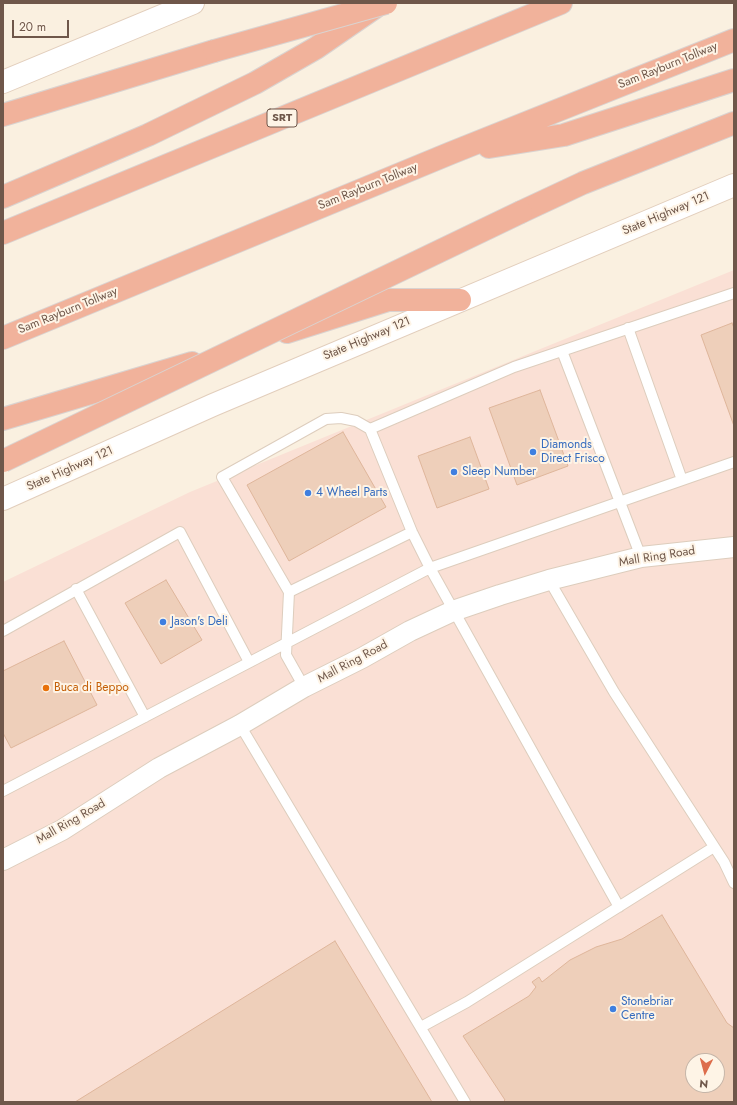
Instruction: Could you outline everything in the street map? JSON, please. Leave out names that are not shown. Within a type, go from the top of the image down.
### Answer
[{"type":"highway","points":[[3,197],[148,135],[255,83],[316,48],[382,3]]},
{"type":"highway","points":[[3,115],[214,51],[386,3]]},
{"type":"highway","name":"SRT","points":[[3,233],[561,3]]},
{"type":"highway","name":"Sam Rayburn Tollway","points":[[3,338],[450,153],[734,40]]},
{"type":"highway","points":[[450,153],[564,135],[734,80]]},
{"type":"highway","points":[[3,461],[583,183],[734,123]]},
{"type":"highway","points":[[3,419],[182,366],[388,300],[460,300]]},
{"type":"main road","points":[[3,82],[193,3]]},
{"type":"main road","name":"State Highway 121","points":[[3,499],[214,405],[734,185]]},
{"type":"street","name":"Mall Ring Road","points":[[3,860],[62,830],[159,768],[240,725],[304,687],[362,658],[410,631],[453,611],[500,594],[641,557],[734,547]]},
{"type":"lane","points":[[370,429],[514,367],[734,293]]},
{"type":"lane","points":[[628,328],[682,480]]},
{"type":"lane","points":[[562,351],[641,557]]},
{"type":"lane","points":[[304,687],[286,655],[289,592],[222,477],[326,419],[341,418],[356,421],[370,429],[412,532],[430,568],[619,906]]},
{"type":"lane","points":[[3,791],[430,568],[734,462]]},
{"type":"lane","points":[[3,631],[180,532],[249,662]]},
{"type":"lane","points":[[289,592],[412,532]]},
{"type":"lane","points":[[549,580],[614,692],[714,847],[734,883]]},
{"type":"lane","points":[[76,589],[145,717]]},
{"type":"lane","points":[[240,725],[465,1102]]},
{"type":"lane","points":[[421,1028],[467,1002],[714,847]]},
{"type":"shaded area","points":[[734,270],[734,1102],[3,1102],[3,582],[190,492]]},
{"type":"building","points":[[732,323],[734,328],[734,426],[701,335]]},
{"type":"building","points":[[540,390],[568,466],[517,485],[489,408]]},
{"type":"building","points":[[343,432],[386,507],[289,561],[247,485]]},
{"type":"building","points":[[470,437],[489,489],[437,508],[418,456]]},
{"type":"building","name":"Jason's Deli","points":[[166,580],[202,640],[161,664],[125,603]]},
{"type":"building","name":"Buca di Beppo","points":[[64,641],[97,705],[11,748],[3,733],[3,671]]},
{"type":"building","name":"Stonebriar Centre","points":[[662,915],[727,1023],[734,1028],[734,1102],[503,1102],[505,1100],[463,1036],[529,996],[536,987],[532,982],[539,977],[542,982],[570,960],[596,947],[622,939]]},
{"type":"building","points":[[335,941],[432,1102],[75,1102]]},
{"type":"place","name":"Diamonds Direct Frisco","points":[[533,452]]},
{"type":"place","name":"Sleep Number","points":[[454,472]]},
{"type":"place","name":"4 Wheel Parts","points":[[308,493]]},
{"type":"place","name":"Jason's Deli","points":[[163,622]]},
{"type":"place","name":"Buca di Beppo","points":[[46,688]]},
{"type":"place","name":"Stonebriar Centre","points":[[613,1009]]}]
